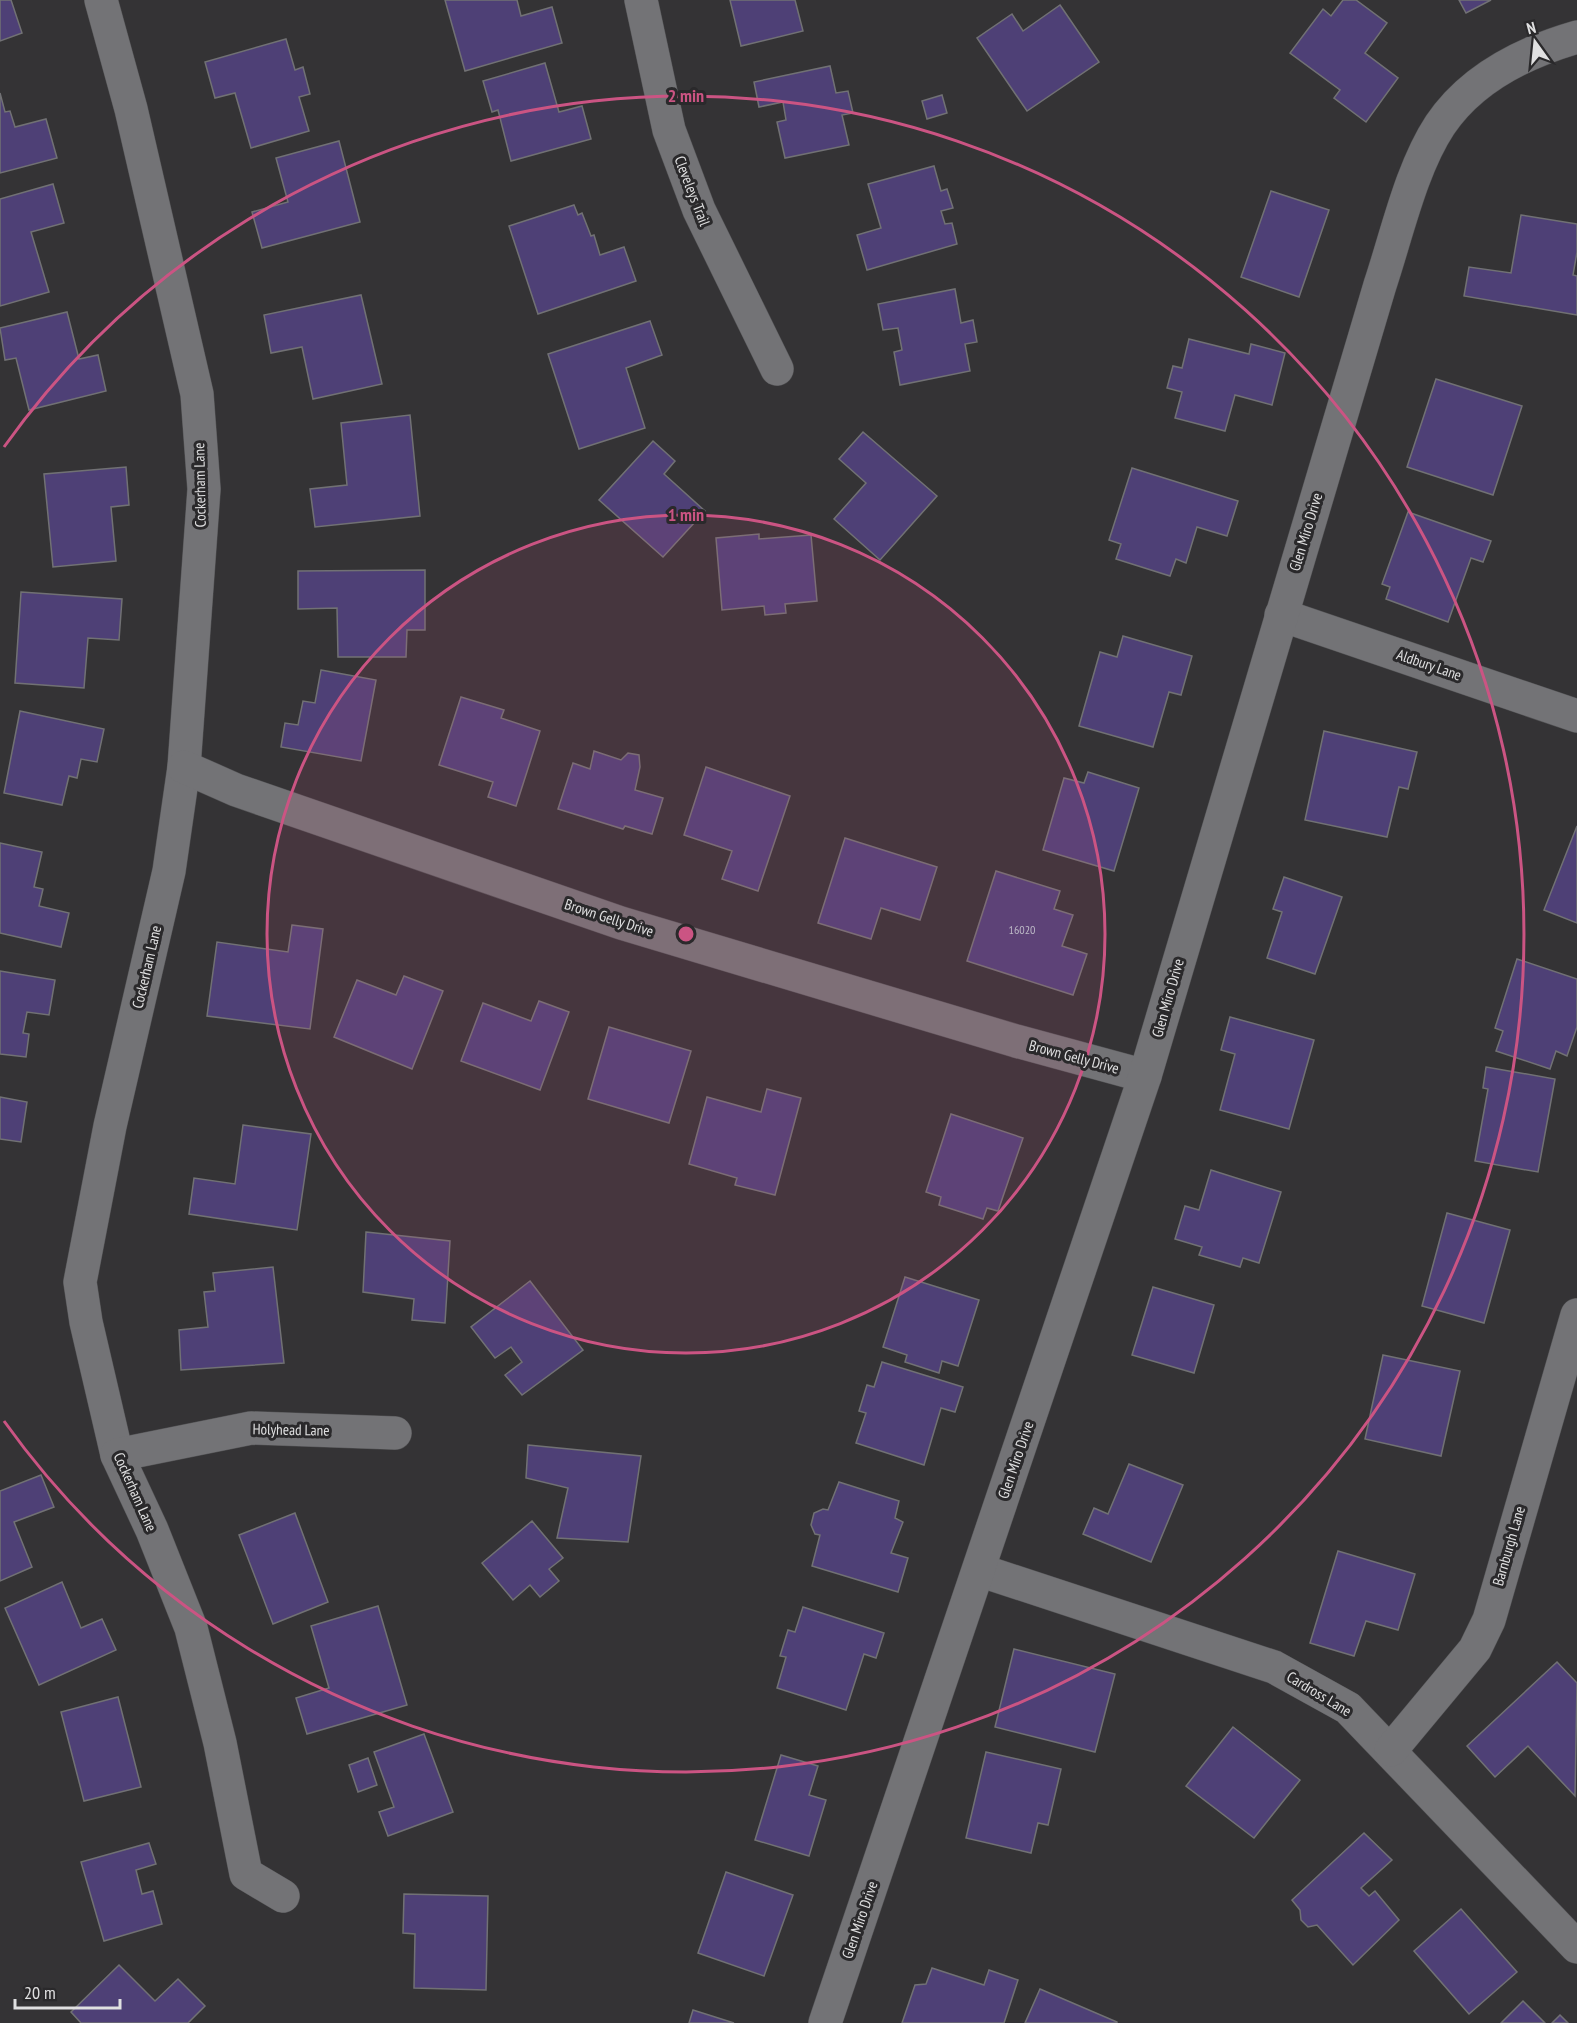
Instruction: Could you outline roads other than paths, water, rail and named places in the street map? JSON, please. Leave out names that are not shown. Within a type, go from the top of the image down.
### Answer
[{"type":"street","name":"Cockerham Lane","points":[[101,0],[131,109],[197,394],[204,489],[184,767],[169,871],[111,1126],[80,1282],[86,1322],[117,1455],[152,1530],[191,1628],[220,1743],[246,1874],[283,1896]]},
{"type":"street","name":"Cleveleys Trail","points":[[641,0],[669,130],[721,259],[777,369]]},
{"type":"street","name":"Glen Miro Drive","points":[[825,2023],[1145,1076],[1380,285],[1422,158],[1441,125],[1467,94],[1507,65],[1550,45],[1577,37]]},
{"type":"street","name":"Aldbury Lane","points":[[1281,615],[1577,716]]},
{"type":"street","name":"Brown Gelly Drive","points":[[184,767],[247,794],[621,923],[1016,1041],[1145,1076]]},
{"type":"street","name":"Barnburgh Lane","points":[[1391,1750],[1476,1649],[1489,1620],[1577,1315]]},
{"type":"street","name":"Holyhead Lane","points":[[117,1455],[251,1428],[395,1434]]},
{"type":"street","name":"Cardross Lane","points":[[979,1570],[1274,1667],[1348,1708],[1391,1750],[1577,1947]]}]
